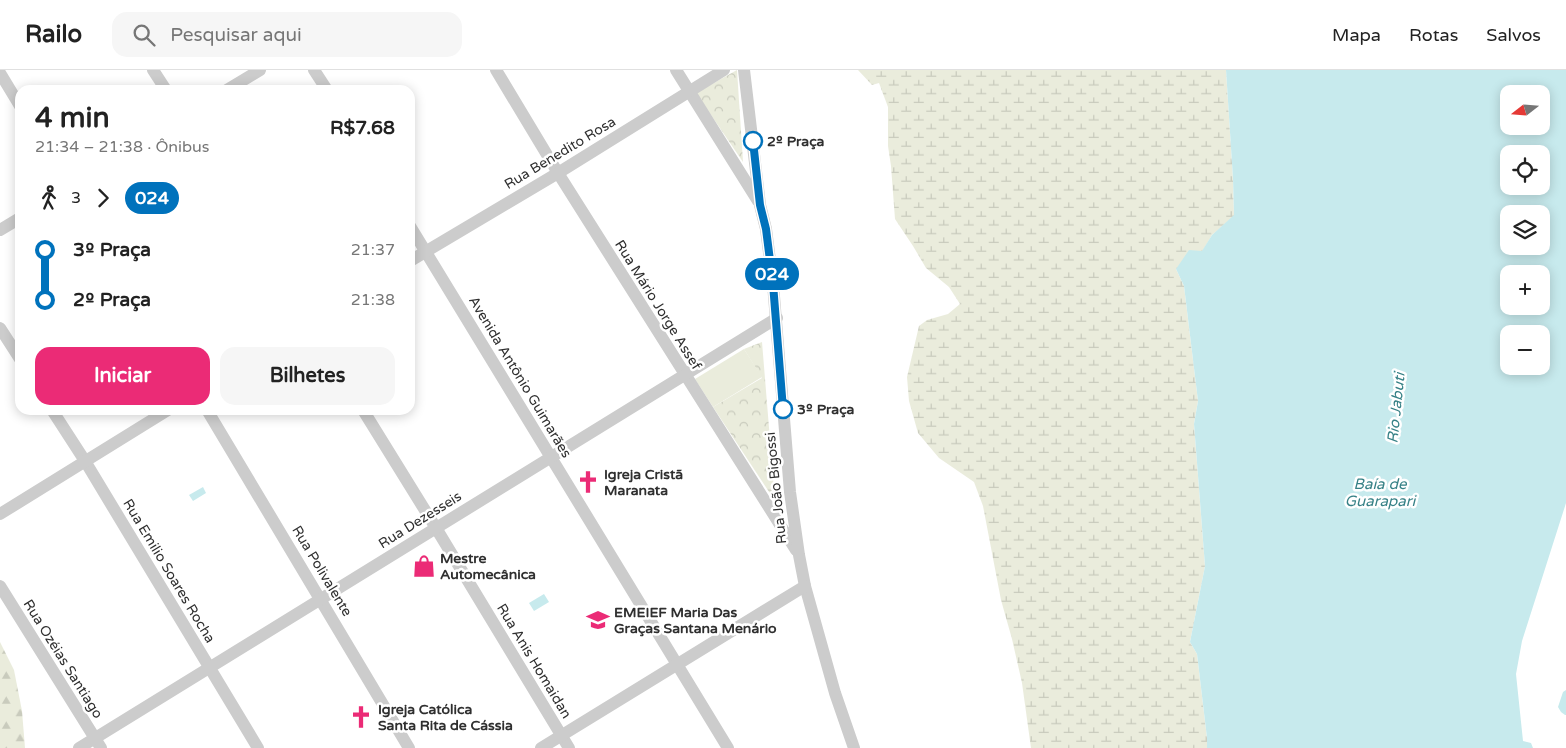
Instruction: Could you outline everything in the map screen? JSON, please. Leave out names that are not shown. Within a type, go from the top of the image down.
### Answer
[{"type":"street","points":[[153,70],[163,85]]},
{"type":"street","points":[[235,85],[260,70]]},
{"type":"street","points":[[314,70],[324,85]]},
{"type":"street","name":"Rua Mário Jorge Assef","points":[[496,70],[684,375],[799,555]]},
{"type":"street","points":[[676,70],[760,205]]},
{"type":"street","name":"Rua Benedito Rosa","points":[[415,258],[558,173],[724,70]]},
{"type":"street","name":"Rua João Bigossi","points":[[744,70],[760,205],[766,229],[777,318],[790,492],[799,555],[805,586],[835,693],[854,748]]},
{"type":"street","points":[[0,73],[15,98]]},
{"type":"street","points":[[0,230],[15,221]]},
{"type":"street","name":"Avenida Antônio Guimarães","points":[[415,234],[728,748]]},
{"type":"street","name":"Rua Dezesseis","points":[[79,748],[98,743],[209,668],[777,318]]},
{"type":"street","points":[[0,328],[15,351]]},
{"type":"street","name":"Rua Emilio Soares Rocha","points":[[55,415],[258,748]]},
{"type":"street","points":[[0,514],[160,415]]},
{"type":"street","name":"Rua Polivalente","points":[[210,415],[410,748]]},
{"type":"street","name":"Rua Anis Homaidan","points":[[366,415],[569,748]]},
{"type":"street","name":"Rua Ozéias Santiago","points":[[0,586],[98,743]]},
{"type":"street","points":[[541,748],[805,586]]},
{"type":"green space","points":[[737,70],[743,162],[696,93]]},
{"type":"green space","points":[[858,70],[1226,70],[1234,216],[1212,235],[1202,252],[1176,269],[1184,286],[1198,401],[1194,424],[1205,566],[1190,642],[1197,654],[1207,748],[1031,748],[1022,683],[1001,600],[983,506],[974,482],[939,458],[918,433],[909,401],[907,377],[919,326],[927,320],[948,314],[960,304],[949,287],[926,268],[895,219],[888,146],[888,107],[879,83],[872,85]]},
{"type":"green space","points":[[762,342],[775,501],[713,407],[762,378],[744,349]]},
{"type":"green space","points":[[744,349],[762,377],[713,407],[695,379]]},
{"type":"green space","points":[[0,642],[14,670],[22,711],[25,748],[0,748]]},
{"type":"water","name":"Baía de Guarapari","points":[[1226,70],[1566,70],[1566,503],[1522,641],[1516,674],[1523,741],[1531,743],[1533,748],[1207,748],[1197,654],[1190,642],[1205,566],[1194,424],[1198,401],[1184,286],[1176,269],[1189,250],[1202,251],[1212,235],[1234,215]]},
{"type":"water","points":[[203,487],[206,493],[193,501],[189,495]]},
{"type":"water","points":[[544,594],[549,602],[534,611],[529,603]]},
{"type":"water","points":[[1566,690],[1565,715],[1558,707],[1563,692]]},
{"type":"bus line","name":"024","points":[[753,141],[760,205],[766,229],[777,318],[783,409]]},
{"type":"place","name":"2º Praça","points":[[753,141]]},
{"type":"place","name":"3º Praça","points":[[783,409]]},
{"type":"place","name":"Igreja Cristã Maranata","points":[[588,482]]},
{"type":"place","name":"Mestre Automecânica","points":[[424,566]]},
{"type":"place","name":"EMEIEF Maria Das Graças Santana Menário","points":[[598,620]]},
{"type":"place","name":"Igreja Católica Santa Rita de Cássia","points":[[361,717]]},
{"type":"water label","name":"Rio Jabuti","points":[[1396,408]]}]
